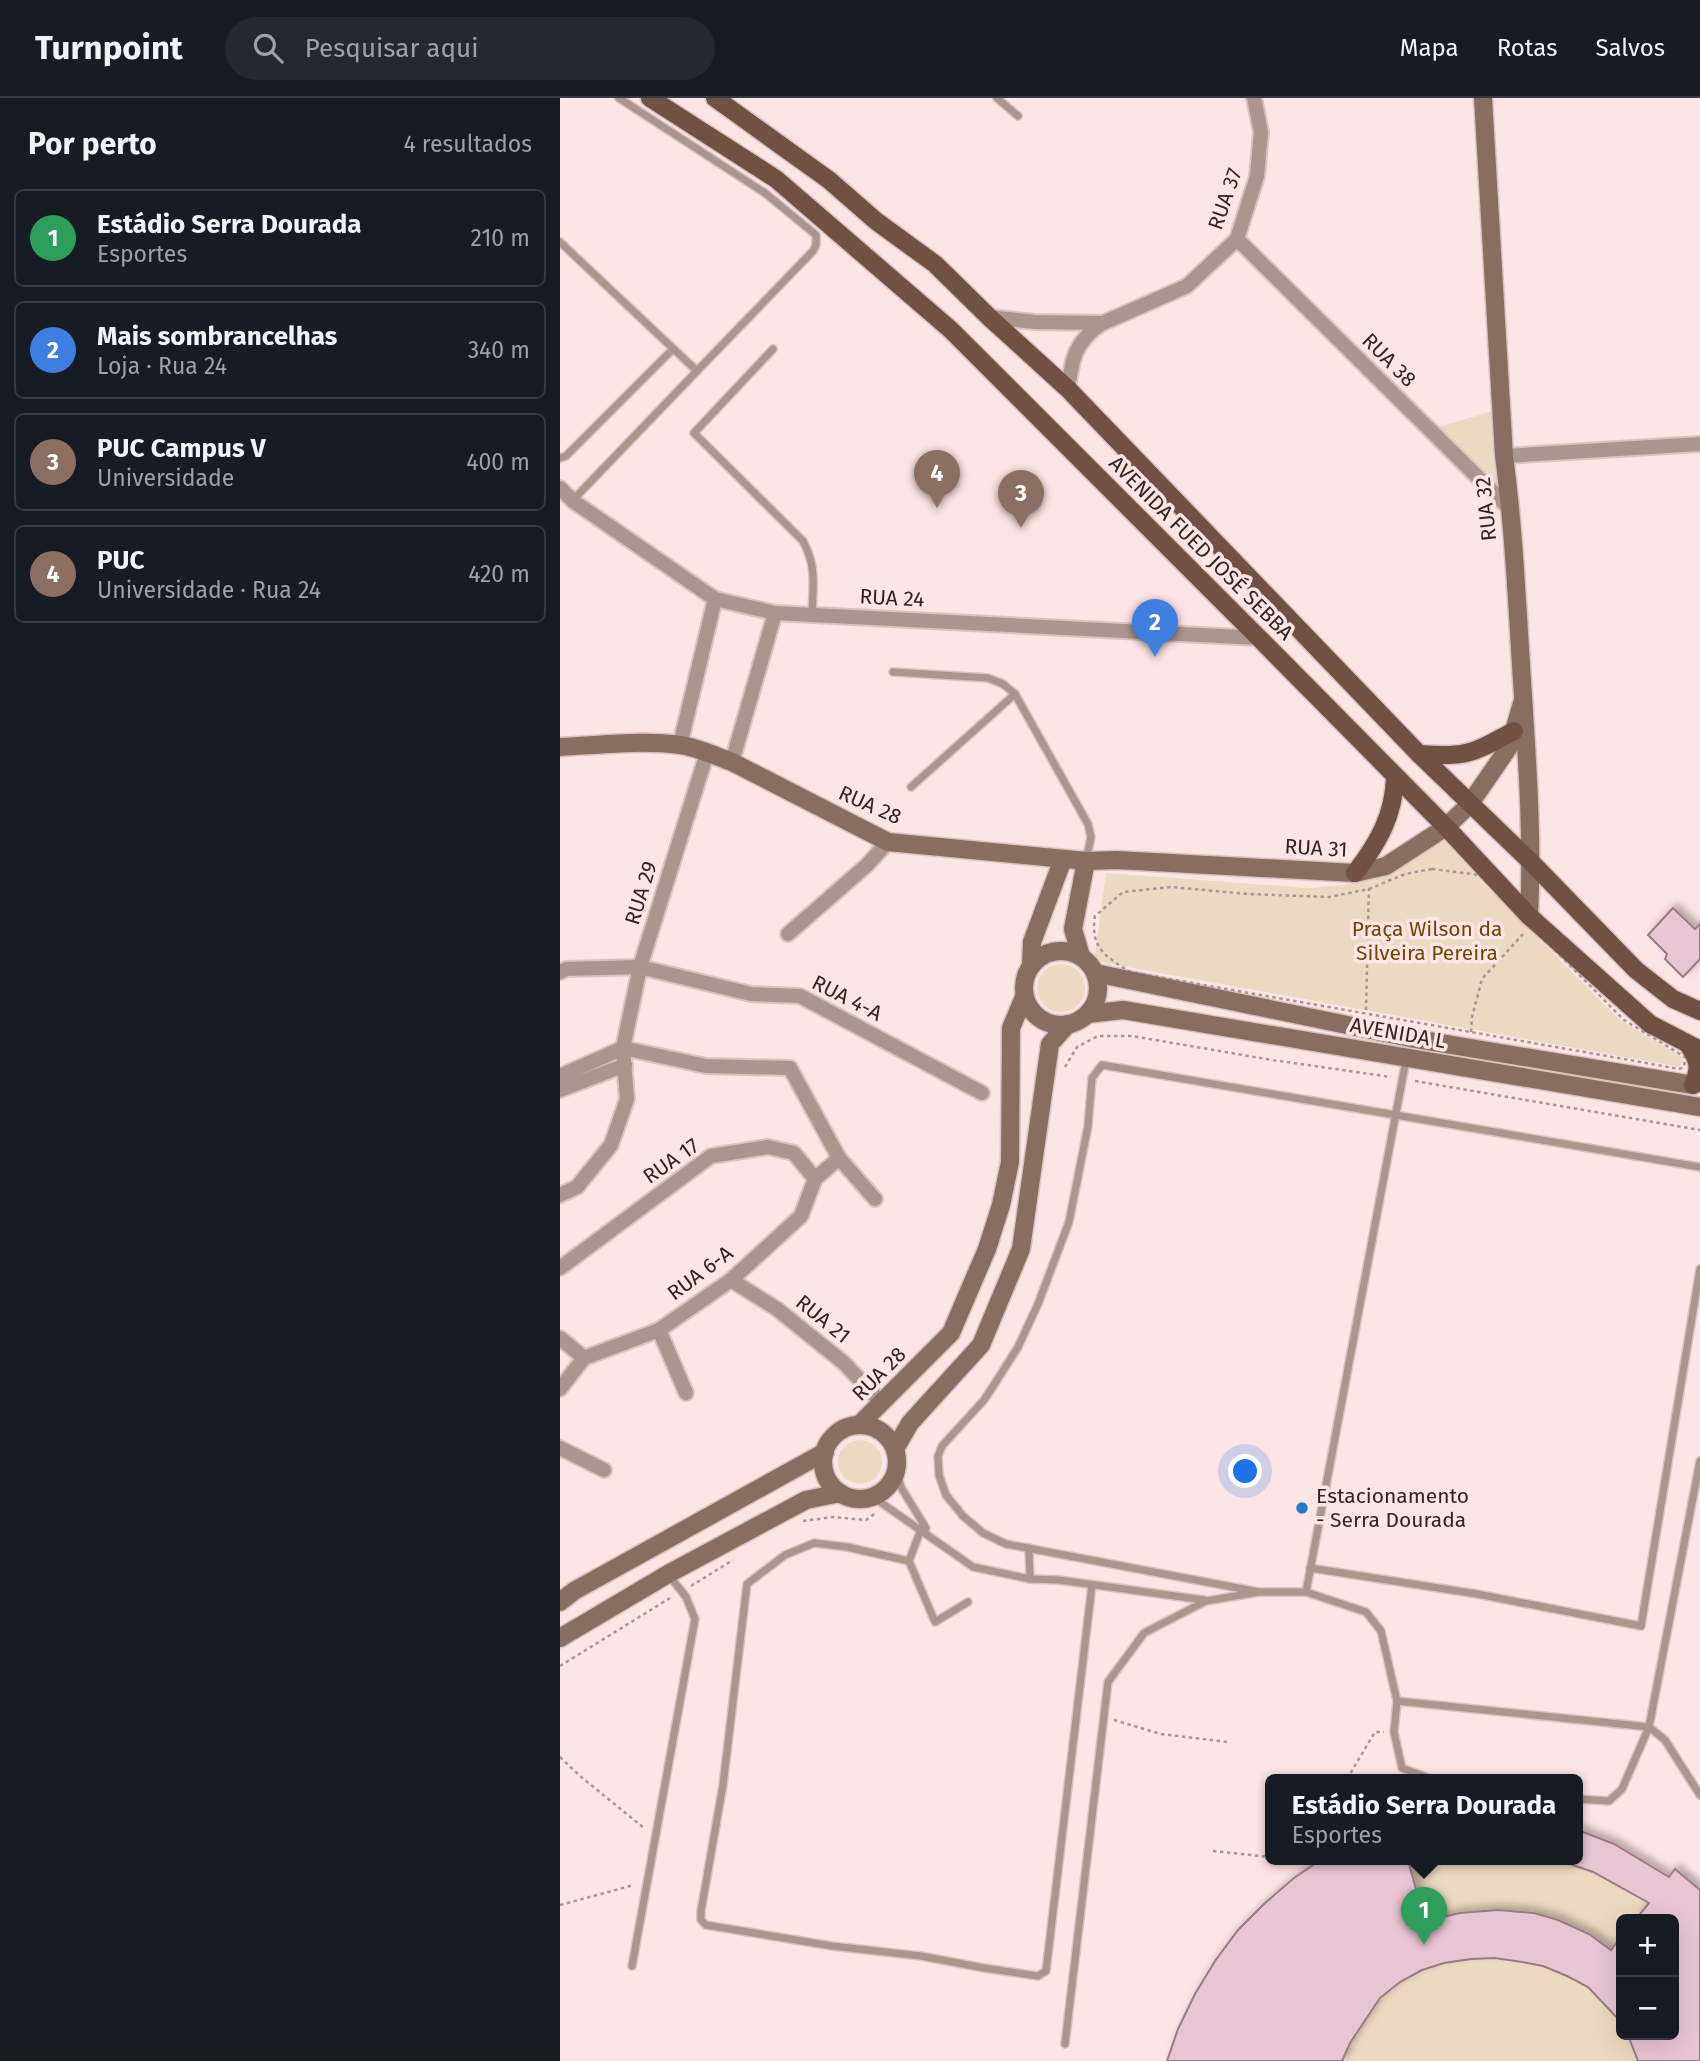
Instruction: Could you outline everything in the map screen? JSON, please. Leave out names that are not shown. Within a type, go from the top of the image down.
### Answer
[{"type":"main road","name":"AVENIDA FUED JOSÉ SEBBA","points":[[651,98],[776,179],[951,330],[1446,827],[1532,921],[1650,1024],[1695,1048]]},
{"type":"main road","name":"AVENIDA FUED JOSÉ SEBBA","points":[[715,98],[829,180],[876,221],[935,264],[1068,389],[1419,754],[1532,863],[1636,970],[1673,999],[1700,1012]]},
{"type":"main road","name":"RUA 32","points":[[1483,98],[1504,456],[1511,510],[1523,700],[1532,863],[1532,921]]},
{"type":"main road","name":"RUA 31","points":[[1063,859],[1117,860],[1364,877],[1446,827],[1469,805],[1508,747],[1523,700]]},
{"type":"main road","points":[[1419,754],[1452,757],[1470,754],[1514,731]]},
{"type":"main road","name":"RUA 28","points":[[560,747],[680,745],[732,762],[888,842],[1063,859]]},
{"type":"main road","points":[[1364,877],[1390,817],[1395,777]]},
{"type":"main road","points":[[1063,859],[1032,942],[1031,965],[1026,975],[1024,997],[1036,1016],[1056,1025],[1068,1024]]},
{"type":"main road","points":[[895,1449],[910,1423],[981,1345],[1021,1249],[1049,1044],[1068,1024],[1087,1014],[1098,995],[1095,973],[1081,956],[1073,929],[1086,861]]},
{"type":"main road","points":[[1031,965],[1049,952],[1060,950],[1081,956]]},
{"type":"main road","name":"AVENIDA L","points":[[1095,973],[1365,1021],[1410,1038],[1470,1040],[1696,1083]]},
{"type":"main road","name":"RUA 28","points":[[859,1425],[951,1333],[987,1249],[1001,1205],[1010,1162],[1011,1028],[1024,997]]},
{"type":"main road","name":"AVENIDA L","points":[[1087,1014],[1123,1010],[1700,1107]]},
{"type":"main road","points":[[1695,1048],[1700,1070],[1696,1083]]},
{"type":"main road","points":[[859,1425],[870,1427],[889,1439],[895,1449],[896,1472],[879,1501],[840,1493],[831,1485],[826,1475],[823,1464],[825,1452],[837,1433],[859,1425]]},
{"type":"main road","points":[[560,1602],[574,1591],[825,1452]]},
{"type":"main road","points":[[560,1638],[668,1574],[806,1500],[840,1493]]},
{"type":"street","name":"RUA 37","points":[[1068,389],[1075,352],[1086,335],[1102,323],[1187,286],[1237,239],[1257,176],[1261,132],[1254,98]]},
{"type":"street","name":"RUA 38","points":[[1237,239],[1511,510]]},
{"type":"street","name":"RUA 37","points":[[989,317],[1035,322],[1102,323]]},
{"type":"street","points":[[1504,456],[1700,444]]},
{"type":"street","name":"RUA 24","points":[[560,488],[573,501],[715,600],[775,613],[1259,638]]},
{"type":"street","points":[[680,745],[715,600]]},
{"type":"street","points":[[732,762],[775,613]]},
{"type":"street","name":"RUA 29","points":[[560,1195],[577,1187],[611,1145],[627,1099],[623,1048],[640,967],[707,752]]},
{"type":"street","points":[[788,934],[867,865],[888,842]]},
{"type":"street","name":"RUA 4-A","points":[[560,972],[566,969],[640,967],[751,993],[800,996],[982,1093]]},
{"type":"street","points":[[1406,1058],[1410,1038]]},
{"type":"street","points":[[560,1076],[623,1048],[706,1066],[790,1069],[839,1158],[875,1199]]},
{"type":"street","points":[[560,1090],[625,1065]]},
{"type":"street","name":"RUA 17","points":[[560,1268],[711,1156],[768,1147],[794,1153],[815,1179]]},
{"type":"street","name":"RUA 6-A","points":[[584,1358],[659,1330],[731,1280],[801,1216],[815,1179],[839,1158]]},
{"type":"street","name":"RUA 21","points":[[731,1280],[802,1328],[844,1363],[881,1402]]},
{"type":"street","points":[[659,1330],[686,1393]]},
{"type":"street","points":[[560,1338],[584,1358],[560,1389]]},
{"type":"street","points":[[560,1448],[604,1470]]},
{"type":"lane","points":[[573,501],[816,246],[816,235],[765,193],[619,98]]},
{"type":"lane","points":[[997,98],[1018,116]]},
{"type":"lane","points":[[560,242],[697,371]]},
{"type":"lane","points":[[560,458],[566,456],[673,349]]},
{"type":"lane","points":[[773,349],[694,433],[803,541],[814,569],[812,615]]},
{"type":"lane","points":[[893,672],[988,678],[1003,684],[1015,694],[1088,824],[1091,837],[1086,861]]},
{"type":"lane","points":[[911,787],[1015,694]]},
{"type":"lane","points":[[1306,1592],[1406,1058]]},
{"type":"lane","points":[[1259,1592],[1006,1544],[983,1533],[962,1516],[946,1495],[940,1475],[938,1456],[942,1446],[988,1394],[1018,1347],[1038,1304],[1069,1222],[1088,1126],[1092,1078],[1102,1065],[1700,1167]]},
{"type":"lane","points":[[1310,1567],[1477,1594],[1641,1626],[1700,1269]]},
{"type":"lane","points":[[1583,1799],[1609,1801],[1622,1789],[1649,1727],[1699,1467]]},
{"type":"lane","points":[[896,1472],[921,1526],[909,1561],[935,1622],[968,1602]]},
{"type":"lane","points":[[879,1501],[921,1526],[951,1553],[973,1567],[1030,1579],[1206,1601],[1259,1592],[1306,1592],[1366,1612],[1381,1631],[1397,1700],[1394,1732],[1402,1768],[1418,1774]]},
{"type":"lane","points":[[909,1561],[847,1547],[814,1543],[785,1555],[747,1584],[723,1785],[701,1911],[701,1920],[706,1925],[1038,1976],[1046,1971],[1092,1585]]},
{"type":"lane","points":[[1029,1548],[1030,1579]]},
{"type":"lane","points":[[632,1966],[695,1619],[682,1592],[668,1574]]},
{"type":"lane","points":[[1065,2044],[1108,1682],[1144,1633],[1206,1601]]},
{"type":"lane","points":[[1397,1700],[1649,1727],[1665,1740],[1700,1795]]},
{"type":"path","points":[[1432,869],[1480,874],[1532,921],[1624,1020],[1685,1057],[1684,1067],[1679,1069],[1470,1040],[1130,972],[1103,955],[1092,933],[1095,916],[1122,892],[1171,887],[1248,894],[1329,897],[1364,877],[1432,869]]},
{"type":"path","points":[[1364,877],[1365,1021]]},
{"type":"path","points":[[1470,1040],[1472,1017],[1482,979],[1532,921]]},
{"type":"path","points":[[1062,1078],[1077,1047],[1098,1036],[1132,1036],[1302,1065],[1402,1078],[1700,1130]]},
{"type":"path","points":[[1466,1068],[1466,1091]]},
{"type":"path","points":[[793,1523],[833,1517],[866,1520],[879,1501]]},
{"type":"path","points":[[560,1666],[742,1555]]},
{"type":"path","points":[[1104,1717],[1161,1734],[1228,1742]]},
{"type":"path","points":[[1350,1774],[1375,1732],[1394,1732]]},
{"type":"path","points":[[560,1756],[580,1776],[655,1836]]},
{"type":"path","points":[[1213,1852],[1265,1857]]},
{"type":"path","points":[[560,1905],[647,1881]]},
{"type":"green space","points":[[1493,411],[1497,484],[1438,427]]},
{"type":"green space","name":"Praça Wilson da Silveira Pereira","points":[[1444,839],[1481,881],[1621,1021],[1683,1057],[1680,1067],[1094,961],[1106,873],[1309,888],[1344,885],[1389,873]]},
{"type":"green space","points":[[1061,964],[1078,971],[1085,988],[1078,1005],[1061,1012],[1044,1005],[1037,988],[1044,971]]},
{"type":"green space","points":[[860,1440],[875,1447],[882,1462],[875,1477],[860,1484],[845,1477],[838,1462],[845,1447]]},
{"type":"green space","points":[[1583,1832],[1614,1844],[1669,1876],[1675,1869],[1700,1890],[1700,2061],[1167,2061],[1179,2029],[1209,1972],[1227,1946],[1269,1900],[1314,1865],[1583,1865]]},
{"type":"building","points":[[1673,908],[1695,929],[1700,924],[1700,959],[1683,977],[1665,959],[1667,954],[1648,935]]},
{"type":"building","points":[[1583,1832],[1614,1844],[1669,1877],[1675,1869],[1700,1890],[1700,2061],[1638,2061],[1630,2040],[1679,2040],[1679,1914],[1640,1914],[1649,1903],[1593,1872],[1573,1865],[1583,1865]]},
{"type":"building","points":[[1313,1865],[1409,1865],[1425,1921],[1460,1913],[1498,1910],[1534,1913],[1589,1934],[1611,1950],[1616,1944],[1616,2017],[1588,1987],[1543,1966],[1495,1958],[1471,1959],[1422,1970],[1400,1982],[1380,1998],[1350,2043],[1342,2061],[1167,2061],[1178,2029],[1215,1961],[1238,1930],[1265,1903]]},
{"type":"place","name":"PUC","points":[[937,508]]},
{"type":"place","name":"PUC Campus V","points":[[1021,528]]},
{"type":"place","name":"Mais sombrancelhas","points":[[1155,657]]},
{"type":"place","name":"Estacionamento - Serra Dourada","points":[[1302,1508]]},
{"type":"place","name":"Estádio Serra Dourada","points":[[1424,1945]]}]
